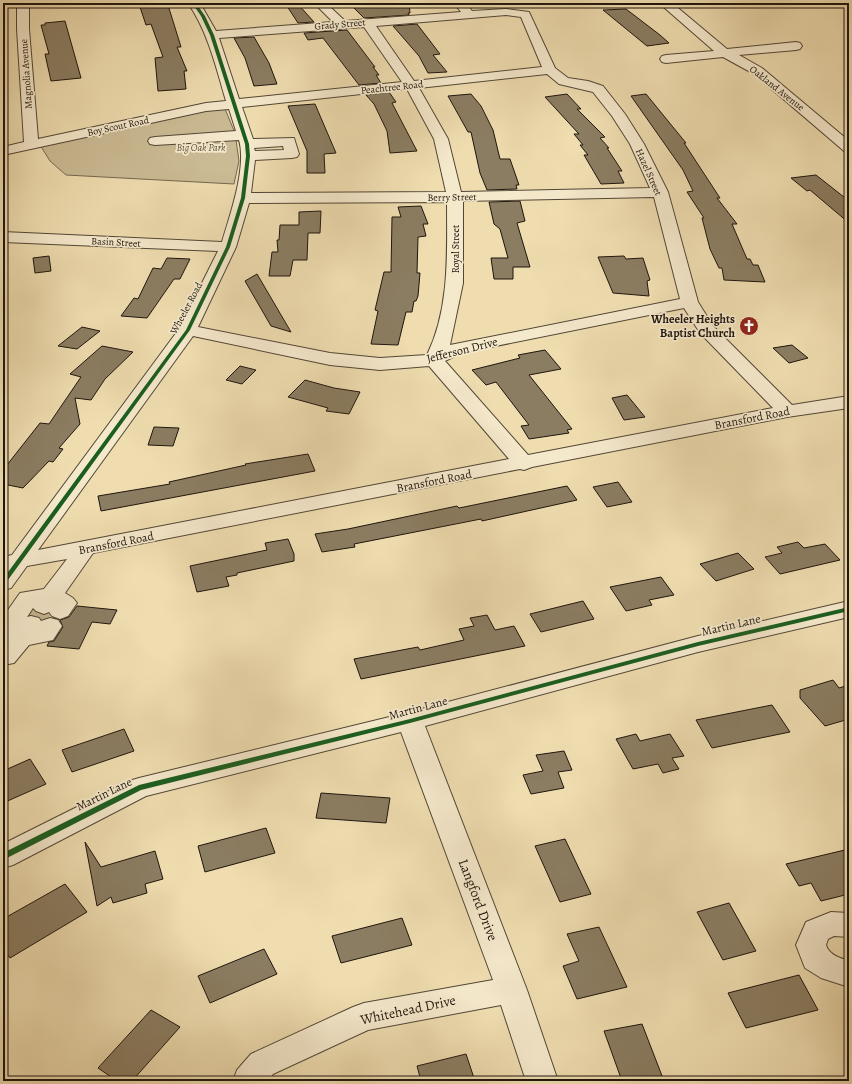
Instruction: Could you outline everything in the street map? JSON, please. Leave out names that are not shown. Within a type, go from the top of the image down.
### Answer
[{"type":"street","name":"Magnolia Avenue","points":[[24,3],[23,29],[31,145]]},
{"type":"street","name":"Wheeler Road","points":[[3,583],[12,563],[188,330],[228,248],[244,198],[246,145],[212,35],[203,16],[194,3]]},
{"type":"street","points":[[320,3],[341,24]]},
{"type":"street","name":"Oakland Avenue","points":[[665,3],[723,52],[758,71],[849,148]]},
{"type":"street","name":"Grady Street","points":[[212,35],[367,22],[464,9]]},
{"type":"street","points":[[464,9],[525,14],[550,70]]},
{"type":"street","name":"Royal Street","points":[[367,22],[411,85],[441,140],[456,197],[455,283],[442,344],[434,360]]},
{"type":"street","points":[[666,59],[723,52],[796,46]]},
{"type":"street","name":"Peachtree Road","points":[[233,104],[550,70]]},
{"type":"street","name":"Hazel Street","points":[[550,70],[564,81],[588,85],[598,89],[618,114],[637,144],[660,192],[688,302],[706,328],[787,411]]},
{"type":"street","name":"Boy Scout Road","points":[[3,151],[206,107],[233,104]]},
{"type":"street","points":[[155,141],[246,145]]},
{"type":"street","name":"Berry Street","points":[[244,198],[456,197],[660,192]]},
{"type":"street","name":"Basin Street","points":[[3,237],[228,248]]},
{"type":"street","name":"Jefferson Drive","points":[[188,330],[330,359],[380,364],[434,360],[455,350],[688,302]]},
{"type":"street","points":[[434,360],[524,464]]},
{"type":"street","name":"Bransford Road","points":[[12,563],[524,464],[787,411],[849,402]]},
{"type":"street","points":[[3,657],[5,657],[45,614],[85,550]]},
{"type":"street","points":[[3,590],[45,614]]},
{"type":"street","name":"Martin Lane","points":[[3,857],[139,788],[410,721],[698,644],[849,609]]},
{"type":"street","name":"Langford Drive","points":[[410,721],[512,990],[542,1081]]},
{"type":"street","points":[[849,925],[831,924],[817,931],[811,945],[816,959],[832,968],[849,974]]},
{"type":"street","name":"Whitehead Drive","points":[[250,1081],[262,1064],[364,1017],[512,990]]},
{"type":"green space","name":"Big Oak Park","points":[[225,109],[235,133],[239,161],[234,184],[66,175],[50,161],[40,145],[204,110]]},
{"type":"building","points":[[285,3],[297,3],[314,22],[298,23]]},
{"type":"building","points":[[370,3],[409,3],[410,13],[408,13],[409,15],[364,18],[351,5]]},
{"type":"building","points":[[168,5],[181,47],[177,47],[187,71],[184,71],[186,89],[158,91],[155,58],[163,57],[151,24],[146,25],[140,7]]},
{"type":"building","points":[[626,9],[669,43],[647,46],[603,10]]},
{"type":"building","points":[[65,21],[81,78],[51,81],[45,54],[49,54],[41,25],[45,25],[45,23]]},
{"type":"building","points":[[417,24],[440,54],[433,55],[447,72],[428,73],[419,56],[393,26]]},
{"type":"building","points":[[347,30],[375,67],[373,67],[379,75],[376,75],[381,83],[359,85],[323,38],[308,40],[304,33]]},
{"type":"building","points":[[254,37],[269,63],[277,84],[254,86],[245,58],[234,38]]},
{"type":"building","points":[[389,92],[396,102],[392,103],[417,151],[390,153],[387,131],[374,104],[366,95]]},
{"type":"building","points":[[471,94],[481,106],[493,130],[500,159],[510,159],[519,185],[516,185],[517,189],[487,190],[480,173],[471,132],[468,132],[448,96]]},
{"type":"building","points":[[567,94],[581,109],[577,109],[605,137],[600,138],[609,148],[607,148],[622,171],[618,171],[624,183],[601,184],[584,155],[588,155],[580,145],[583,145],[574,134],[579,134],[545,97]]},
{"type":"building","points":[[646,94],[686,143],[684,143],[720,198],[717,198],[737,224],[732,224],[747,259],[750,259],[753,265],[758,265],[765,282],[724,280],[722,268],[719,268],[710,249],[702,218],[704,218],[687,192],[693,191],[683,170],[631,96]]},
{"type":"building","points":[[315,104],[336,153],[324,154],[325,173],[307,173],[307,151],[288,106]]},
{"type":"building","points":[[816,175],[849,201],[849,223],[810,190],[807,191],[791,178]]},
{"type":"building","points":[[520,201],[525,221],[517,223],[530,267],[513,267],[513,279],[494,279],[491,258],[508,258],[500,229],[494,224],[489,202]]},
{"type":"building","points":[[421,206],[428,224],[423,224],[426,236],[418,237],[417,273],[420,273],[418,296],[416,301],[414,301],[412,312],[406,312],[398,345],[371,344],[378,311],[375,310],[384,272],[391,272],[392,217],[401,217],[398,207]]},
{"type":"building","points":[[321,211],[320,233],[308,233],[307,260],[293,260],[290,276],[269,276],[272,252],[278,252],[277,240],[279,240],[280,225],[299,225],[299,212]]},
{"type":"building","points":[[49,256],[51,271],[35,273],[33,258]]},
{"type":"building","points":[[624,256],[626,259],[643,258],[650,280],[647,281],[649,296],[613,293],[598,257]]},
{"type":"building","points":[[167,258],[190,259],[180,279],[174,279],[147,318],[121,316],[134,298],[138,299],[153,268],[161,269]]},
{"type":"building","points":[[257,274],[291,332],[271,326],[245,281]]},
{"type":"building","points":[[82,327],[100,331],[77,349],[58,346]]},
{"type":"building","points":[[792,345],[808,358],[789,363],[773,348]]},
{"type":"building","points":[[102,346],[133,352],[105,379],[91,400],[75,398],[80,424],[59,448],[63,449],[53,462],[49,461],[23,488],[3,484],[3,470],[40,423],[49,424],[81,377],[70,374]]},
{"type":"building","points":[[545,350],[561,369],[529,375],[572,429],[567,430],[569,433],[529,439],[521,426],[529,425],[496,382],[486,385],[472,370],[520,358],[518,355]]},
{"type":"building","points":[[240,366],[256,370],[242,384],[226,380]]},
{"type":"building","points":[[305,380],[334,388],[360,392],[349,414],[326,411],[328,408],[288,397]]},
{"type":"building","points":[[627,395],[645,417],[624,420],[612,398]]},
{"type":"building","points":[[154,427],[179,428],[173,446],[148,445]]},
{"type":"building","points":[[308,454],[315,471],[101,511],[98,496],[170,484],[169,482],[246,465],[245,464]]},
{"type":"building","points":[[618,482],[632,502],[607,507],[593,487]]},
{"type":"building","points":[[567,486],[577,500],[482,521],[481,519],[354,544],[355,547],[322,552],[315,534],[348,529],[457,506],[459,508]]},
{"type":"building","points":[[288,539],[294,554],[294,561],[237,573],[237,575],[226,577],[229,586],[197,592],[190,566],[267,550],[265,543]]},
{"type":"building","points":[[798,542],[804,548],[825,544],[840,560],[780,574],[765,557],[782,553],[777,547]]},
{"type":"building","points":[[738,553],[754,569],[716,581],[700,564]]},
{"type":"building","points":[[661,577],[674,595],[649,600],[652,605],[626,611],[610,587]]},
{"type":"building","points":[[583,601],[594,619],[541,632],[530,614]]},
{"type":"building","points":[[77,606],[117,610],[110,624],[92,622],[79,649],[47,646],[49,642],[54,641],[63,627],[60,620],[69,617]]},
{"type":"building","points":[[487,615],[495,630],[514,626],[525,646],[361,679],[354,659],[418,647],[420,650],[464,640],[459,629],[474,626],[470,618]]},
{"type":"building","points":[[833,680],[839,688],[849,685],[849,719],[825,726],[800,698],[800,690]]},
{"type":"building","points":[[772,705],[790,732],[712,748],[696,720]]},
{"type":"building","points":[[124,729],[134,751],[72,772],[62,750]]},
{"type":"building","points":[[636,734],[640,741],[670,734],[684,756],[672,758],[679,769],[663,773],[658,764],[633,769],[616,739]]},
{"type":"building","points":[[564,751],[572,770],[558,772],[564,788],[531,794],[523,775],[543,771],[536,755]]},
{"type":"building","points":[[30,759],[46,784],[3,803],[3,771]]},
{"type":"building","points":[[321,793],[390,798],[386,823],[316,818]]},
{"type":"building","points":[[266,828],[275,853],[205,872],[198,846]]},
{"type":"building","points":[[565,839],[591,894],[560,902],[535,846]]},
{"type":"building","points":[[85,842],[101,867],[155,851],[163,879],[145,884],[147,893],[113,903],[111,897],[97,906]]},
{"type":"building","points":[[849,849],[849,894],[821,901],[811,883],[799,886],[786,864]]},
{"type":"building","points":[[65,884],[87,912],[10,958],[3,949],[3,919]]},
{"type":"building","points":[[729,903],[756,951],[723,960],[697,912]]},
{"type":"building","points":[[402,918],[412,945],[341,963],[332,936]]},
{"type":"building","points":[[599,927],[627,987],[577,999],[563,966],[579,961],[567,934]]},
{"type":"building","points":[[264,949],[277,974],[210,1003],[198,976]]},
{"type":"building","points":[[799,975],[818,1010],[746,1028],[728,993]]},
{"type":"building","points":[[151,1010],[180,1027],[132,1081],[117,1081],[98,1068]]},
{"type":"building","points":[[642,1024],[664,1081],[622,1081],[604,1031]]},
{"type":"building","points":[[466,1054],[475,1081],[421,1081],[417,1066]]},
{"type":"tunnel","points":[[31,624],[42,609]]},
{"type":"cycle path","points":[[3,583],[188,330],[228,247],[243,198],[248,156],[247,144],[212,35],[203,16],[194,3]]},
{"type":"cycle path","points":[[3,857],[139,788],[410,721],[698,644],[849,609]]},
{"type":"place","name":"Wheeler Heights Baptist Church","points":[[749,326]]}]
